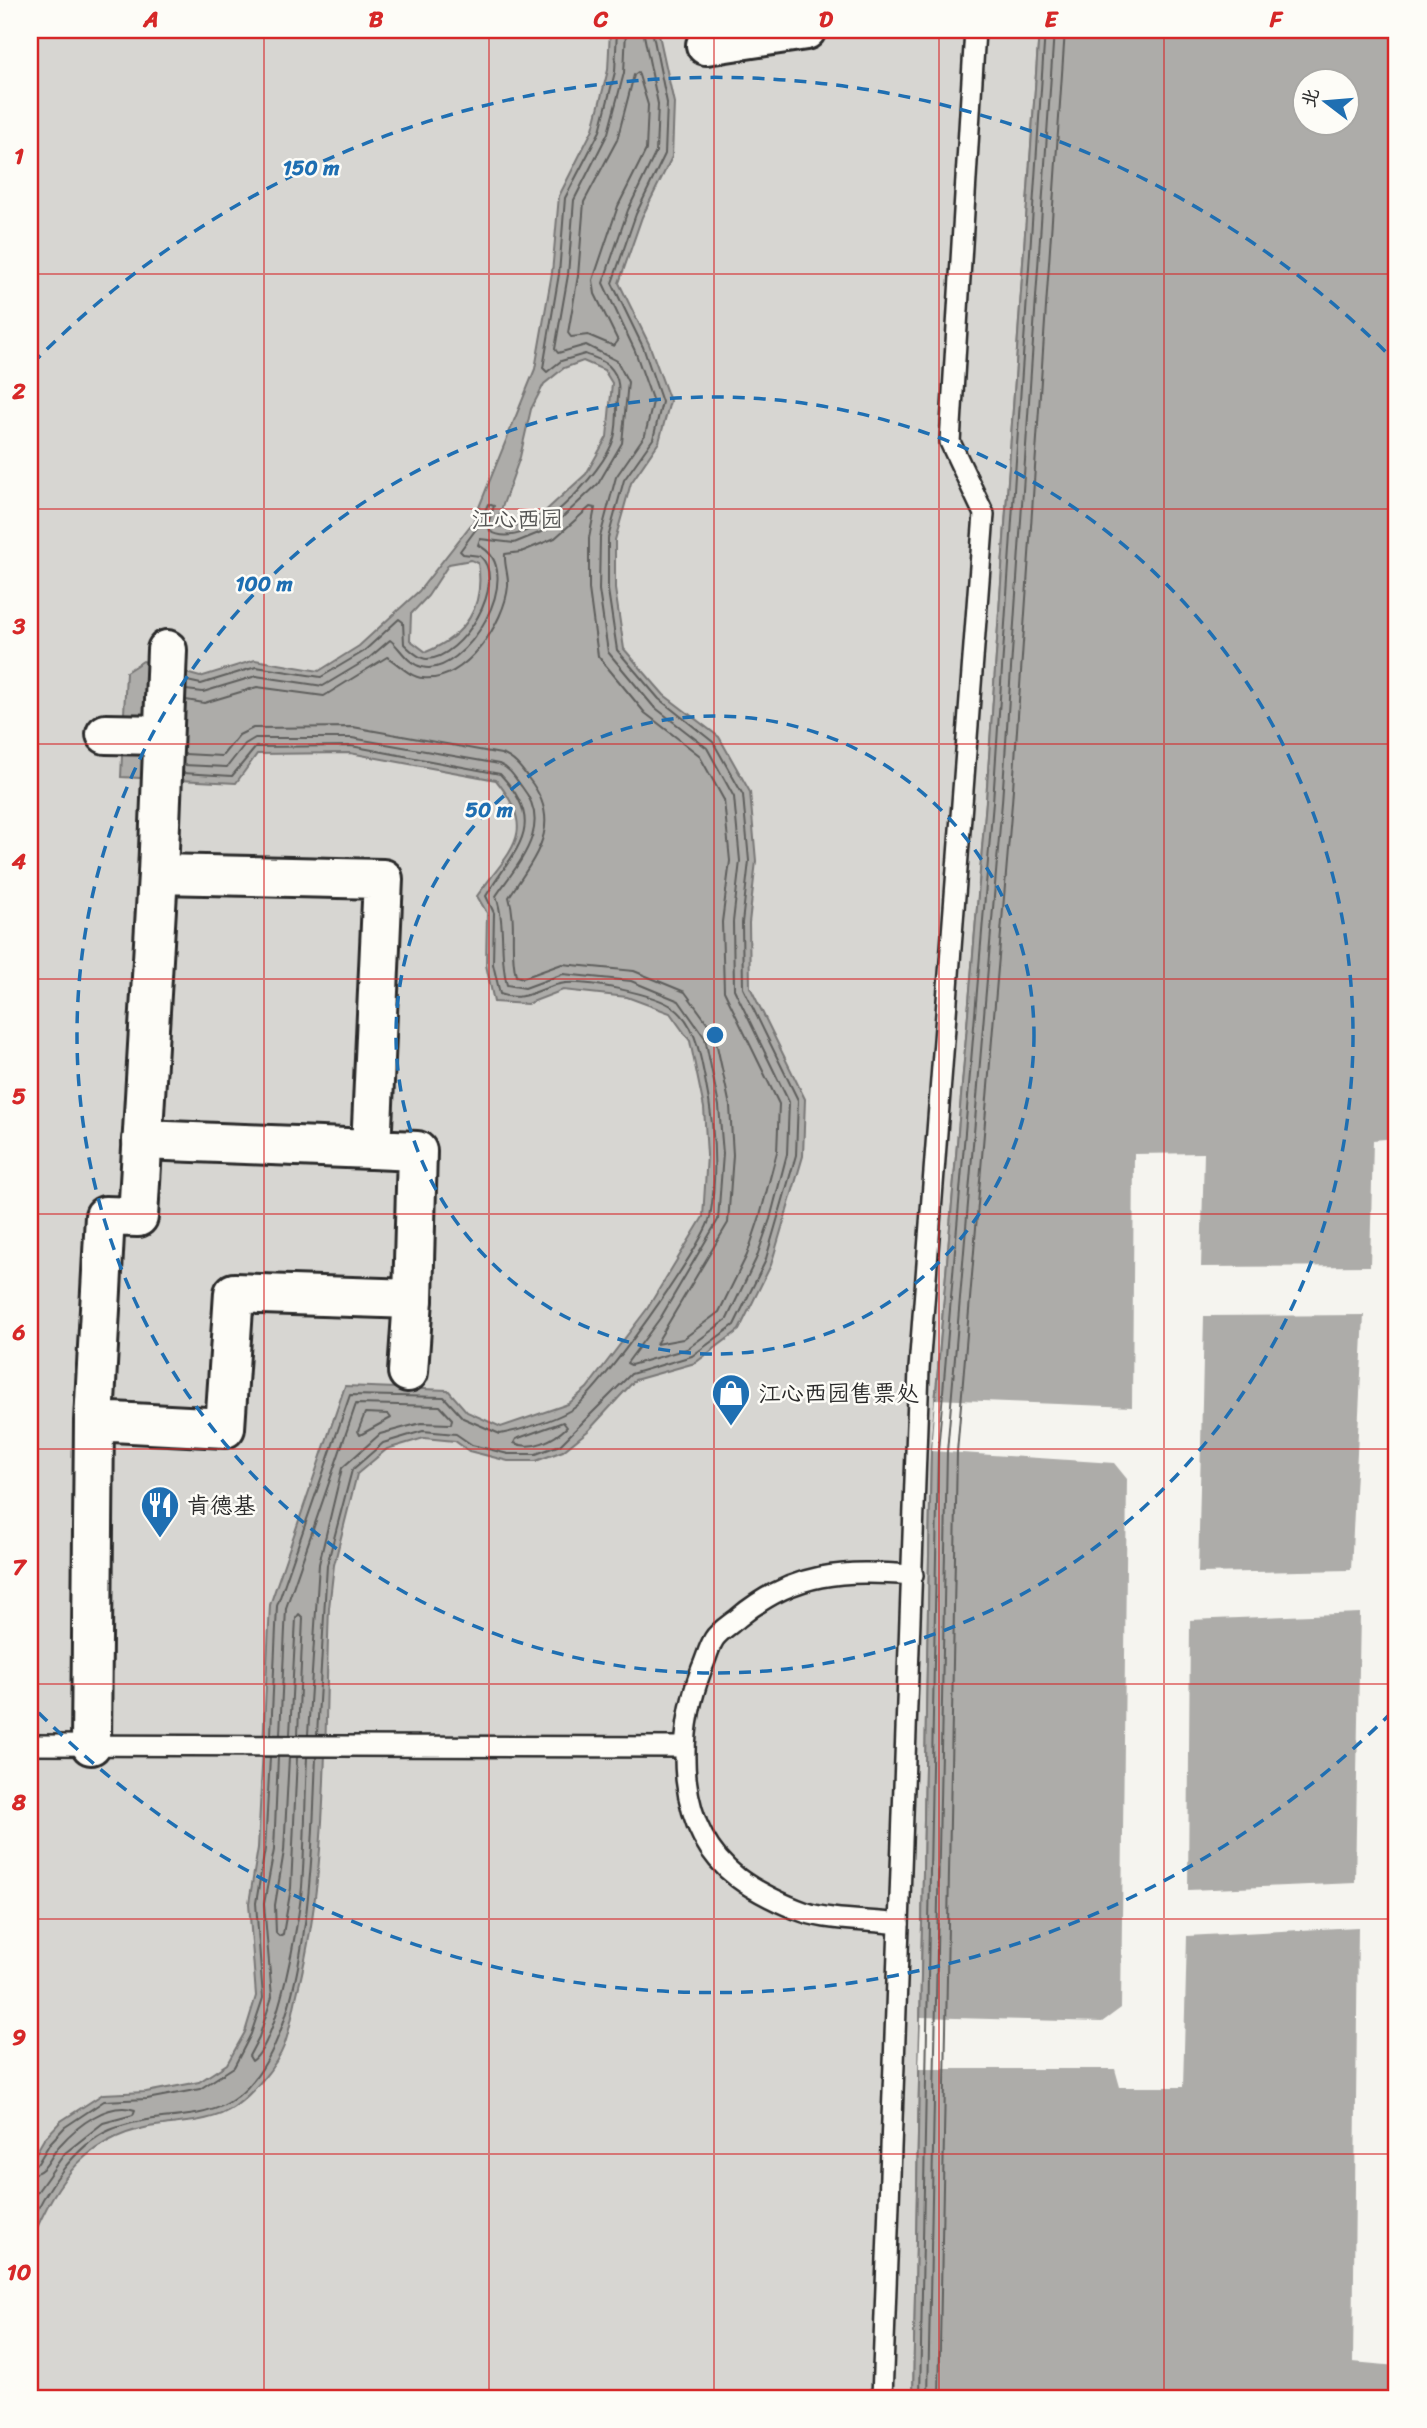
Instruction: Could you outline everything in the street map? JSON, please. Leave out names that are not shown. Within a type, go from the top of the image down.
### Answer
[{"type":"street","points":[[706,45],[806,30]]},
{"type":"street","points":[[91,1745],[94,1421],[105,1216],[138,1217],[158,874],[167,650]]},
{"type":"street","points":[[106,734],[163,735]]},
{"type":"street","points":[[158,874],[383,879],[371,1149]]},
{"type":"street","points":[[142,1140],[417,1151],[408,1372]]},
{"type":"street","points":[[94,1421],[225,1428],[234,1293],[413,1299]]},
{"type":"lane","points":[[883,2398],[919,1369],[984,514],[950,442],[975,30]]},
{"type":"lane","points":[[899,1924],[805,1912],[739,1878],[716,1857],[702,1837],[686,1783],[685,1747],[690,1701],[714,1638],[751,1607],[820,1575],[853,1571],[912,1575]]},
{"type":"lane","points":[[30,1745],[685,1747]]},
{"type":"green space","name":"江心西园","points":[[30,30],[1039,30],[986,801],[931,1451],[913,2398],[30,2398]]},
{"type":"water","points":[[610,30],[658,30],[674,103],[672,157],[642,217],[619,283],[649,344],[670,401],[659,442],[631,483],[615,540],[615,589],[624,649],[664,695],[719,737],[750,792],[756,861],[749,923],[750,987],[805,1099],[803,1156],[771,1265],[739,1330],[695,1363],[635,1380],[589,1430],[563,1451],[536,1461],[508,1461],[469,1451],[455,1441],[424,1438],[387,1449],[357,1474],[334,1565],[329,1608],[323,1802],[315,1899],[284,2046],[256,2088],[226,2112],[200,2120],[137,2130],[114,2138],[95,2149],[63,2181],[30,2245],[30,2163],[44,2139],[61,2121],[103,2094],[146,2092],[199,2082],[227,2064],[245,2032],[256,1996],[249,1903],[258,1848],[270,1605],[345,1386],[448,1390],[467,1412],[501,1427],[568,1404],[587,1388],[647,1309],[703,1217],[707,1155],[704,1108],[690,1041],[670,1013],[627,997],[563,990],[527,1004],[494,1002],[486,965],[487,913],[477,896],[509,853],[518,828],[516,814],[509,798],[496,780],[350,753],[257,754],[236,783],[121,777],[126,672],[143,661],[200,677],[255,660],[319,671],[359,646],[419,591],[473,522],[535,369],[552,273],[559,196],[593,129],[608,70]],"holes":[[[583,361],[604,370],[612,383],[607,437],[586,474],[541,515],[512,527],[495,527],[520,457],[531,409],[544,384],[564,368]],[[471,560],[478,563],[479,579],[478,593],[470,618],[452,637],[426,652],[410,640],[411,614],[428,596],[449,564]]]},
{"type":"water","points":[[1039,30],[1397,30],[1397,2398],[913,2398],[931,1451],[986,801]]},
{"type":"pier","points":[[1397,1138],[1397,2366],[1353,2362],[1358,1927],[1187,1936],[1183,2087],[1120,2087],[1115,2069],[919,2069],[921,2017],[1102,2022],[1121,2008],[1127,1479],[1114,1463],[931,1451],[935,1399],[1132,1407],[1134,1154],[1204,1153],[1201,1267],[1370,1266],[1373,1140]],"holes":[[[1364,1315],[1351,1570],[1198,1573],[1204,1316]],[[1360,1613],[1355,1883],[1188,1890],[1190,1620]]]},
{"type":"place","name":"江心西园售票处","points":[[731,1427]]},
{"type":"place","name":"肯德基","points":[[160,1539]]}]
